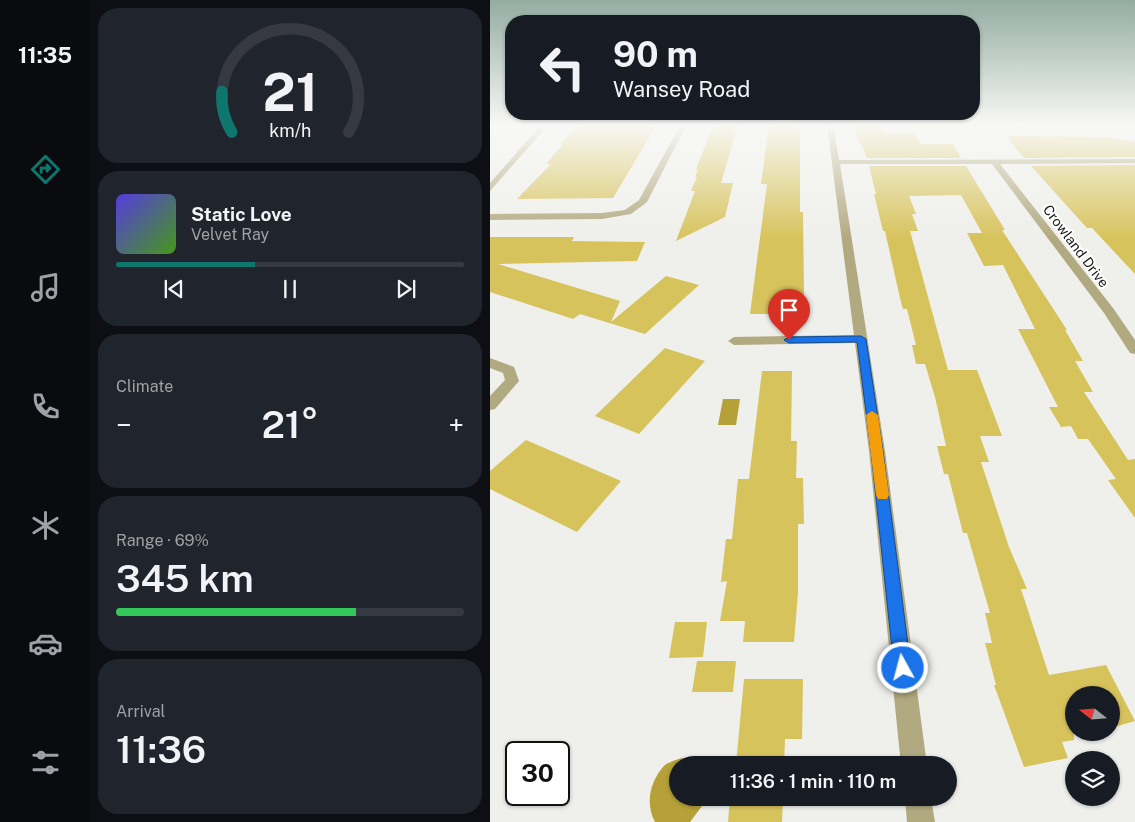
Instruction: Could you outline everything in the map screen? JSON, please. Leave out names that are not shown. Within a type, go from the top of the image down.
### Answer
[{"type":"street","points":[[490,188],[512,162]]},
{"type":"street","points":[[490,217],[602,216],[628,212],[643,202],[664,162]]},
{"type":"street","points":[[836,162],[877,451],[913,756]]},
{"type":"street","name":"Crowland Drive","points":[[995,162],[1108,311],[1135,350]]},
{"type":"street","points":[[734,341],[861,339]]},
{"type":"street","points":[[490,363],[509,370],[512,381],[490,405]]},
{"type":"street","points":[[919,806],[921,822]]},
{"type":"shaded area","points":[[723,399],[740,399],[736,425],[718,425]]},
{"type":"shaded area","points":[[669,763],[669,806],[702,806],[690,822],[655,822],[652,815],[650,793],[659,772]]},
{"type":"building","points":[[547,162],[634,162],[613,198],[517,199],[551,164],[546,164]]},
{"type":"building","points":[[699,162],[727,162],[721,183],[733,183],[725,217],[676,241],[695,191],[691,191],[697,177],[695,177],[698,169],[696,169]]},
{"type":"building","points":[[764,162],[800,162],[800,212],[803,212],[804,295],[801,295],[800,314],[750,314],[767,184],[761,184]]},
{"type":"building","points":[[1135,165],[1135,274],[1092,228],[1087,228],[1031,166]]},
{"type":"building","points":[[869,166],[966,166],[1005,230],[1002,230],[1067,330],[1065,330],[1083,361],[1075,361],[1093,392],[1084,392],[1128,460],[1135,459],[1135,518],[1108,480],[1116,479],[1088,439],[1078,439],[1071,426],[1061,427],[1049,407],[1058,407],[1018,329],[1035,329],[1003,265],[984,266],[967,233],[982,233],[961,195],[909,196],[916,214],[912,214],[918,231],[910,231],[948,370],[977,370],[1002,436],[980,436],[989,462],[981,462],[1009,547],[1027,589],[1021,589],[1049,675],[1106,665],[1117,686],[1065,686],[1065,741],[1068,741],[1062,742],[1065,751],[1065,759],[1024,767],[994,685],[996,685],[985,643],[992,643],[985,613],[990,613],[967,533],[963,533],[948,474],[944,474],[937,446],[946,446],[935,397],[925,364],[916,364],[912,345],[916,345],[907,309],[903,309],[900,298],[885,231],[883,231],[874,194],[876,194]]},
{"type":"building","points":[[490,237],[574,237],[572,241],[645,242],[637,261],[498,264],[620,301],[611,322],[666,276],[699,285],[645,334],[580,314],[573,319],[490,292]]},
{"type":"building","points":[[665,348],[705,361],[639,434],[595,416]]},
{"type":"building","points":[[762,371],[792,371],[791,441],[797,441],[796,478],[803,478],[804,524],[798,524],[798,593],[794,642],[743,642],[745,621],[720,621],[727,581],[721,582],[726,539],[732,539],[738,479],[749,479]]},
{"type":"building","points":[[526,440],[621,481],[577,532],[490,489],[490,471]]},
{"type":"building","points":[[675,622],[707,622],[703,657],[669,658]]},
{"type":"building","points":[[697,661],[736,661],[733,692],[692,692]]},
{"type":"building","points":[[744,679],[803,679],[802,739],[785,739],[784,756],[737,756]]},
{"type":"building","points":[[1120,692],[1135,721],[1120,725]]},
{"type":"building","points":[[729,806],[783,806],[782,822],[728,822]]},
{"type":"slow traffic","points":[[872,415],[882,495]]},
{"type":"route","points":[[789,340],[861,339],[877,451],[903,668]]}]
